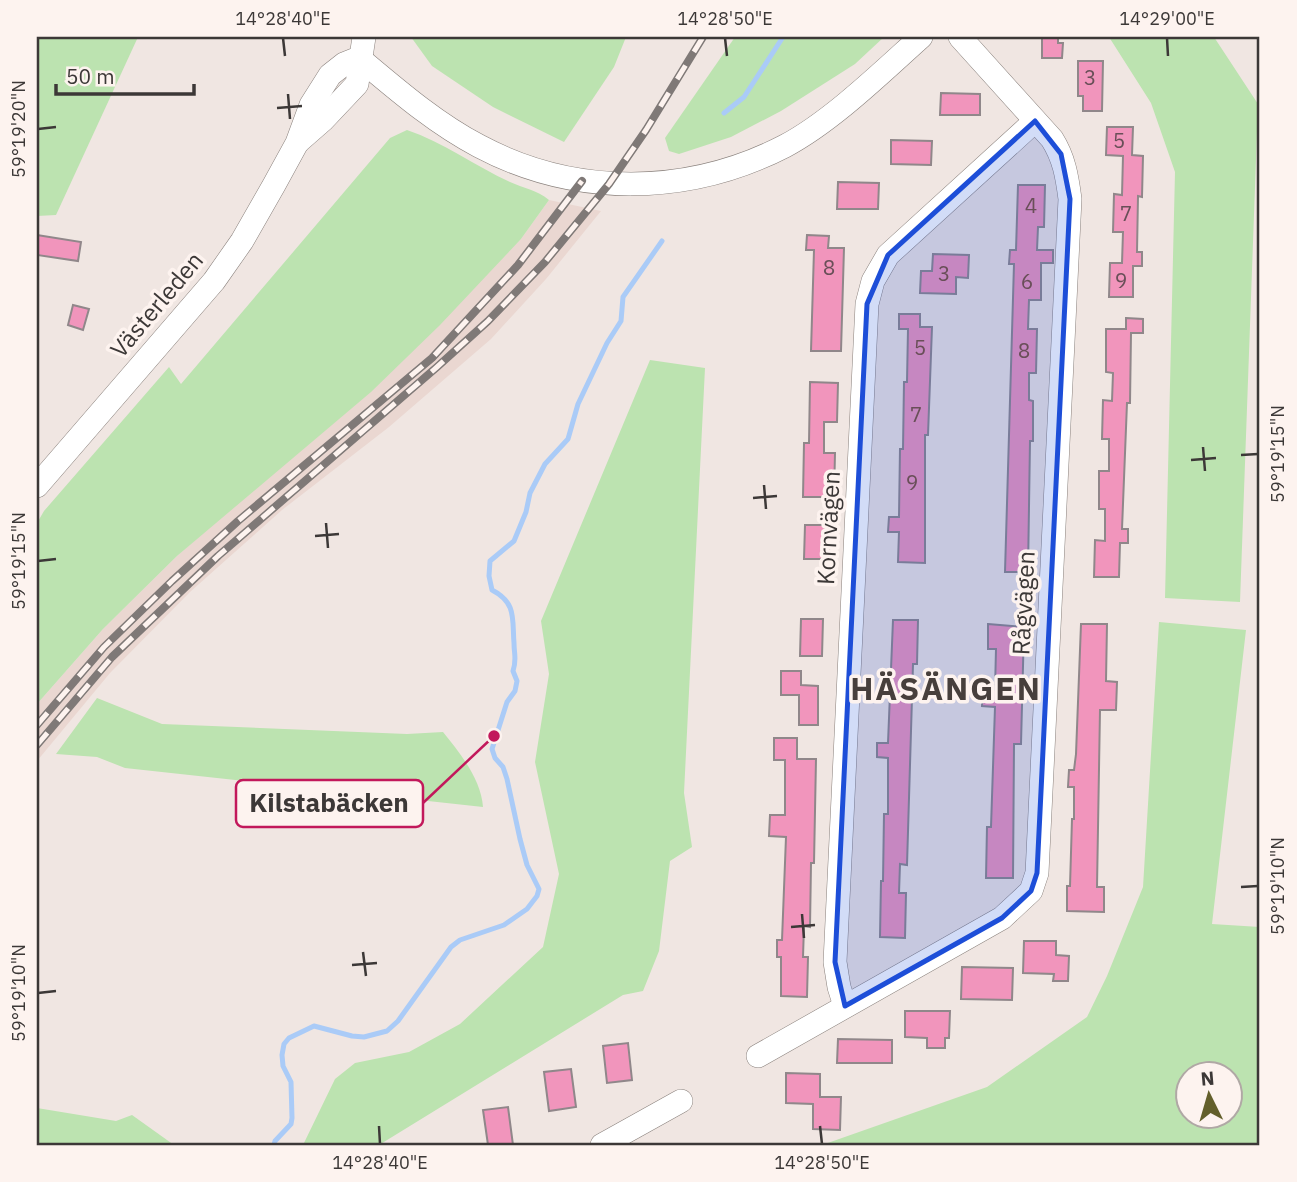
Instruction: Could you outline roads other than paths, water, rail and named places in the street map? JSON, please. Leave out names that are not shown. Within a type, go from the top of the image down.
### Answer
[{"type":"street","points":[[361,47],[436,119],[478,146],[520,165],[559,177],[618,185],[683,180],[754,160],[786,145],[850,99],[921,37]]},
{"type":"street","name":"Rågvägen","points":[[758,1056],[1002,918],[1031,891],[1037,873],[1070,199],[1067,173],[1061,154],[960,37]]},
{"type":"street","name":"Västerleden","points":[[37,486],[214,281],[242,242],[297,143],[357,84],[361,47]]},
{"type":"street","name":"Kornvägen","points":[[845,1006],[835,962],[867,304],[873,281],[888,255],[1035,121]]},
{"type":"street","points":[[602,1145],[681,1101]]},
{"type":"waterway","points":[[724,113],[744,97],[783,37]]},
{"type":"waterway","points":[[274,1145],[291,1124],[292,1118],[291,1082],[283,1066],[282,1055],[284,1044],[289,1038],[314,1026],[364,1037],[387,1031],[398,1021],[451,947],[460,940],[504,925],[527,909],[537,896],[539,889],[527,865],[507,779],[492,749],[507,702],[515,691],[517,681],[513,671],[515,660],[512,612],[506,600],[492,590],[490,561],[514,541],[526,512],[530,493],[545,464],[568,439],[578,404],[607,343],[621,321],[623,297],[662,241]]},
{"type":"railway","points":[[37,745],[112,657],[218,556],[437,367],[488,321],[545,262],[609,184],[703,37]]},
{"type":"railway","points":[[37,725],[104,647],[172,581],[238,521],[432,358],[518,265],[582,181]]},
{"type":"place","name":"Kilstabäcken","points":[[494,736]]},
{"type":"district","name":"HÄSÄNGEN","points":[[946,689]]}]
